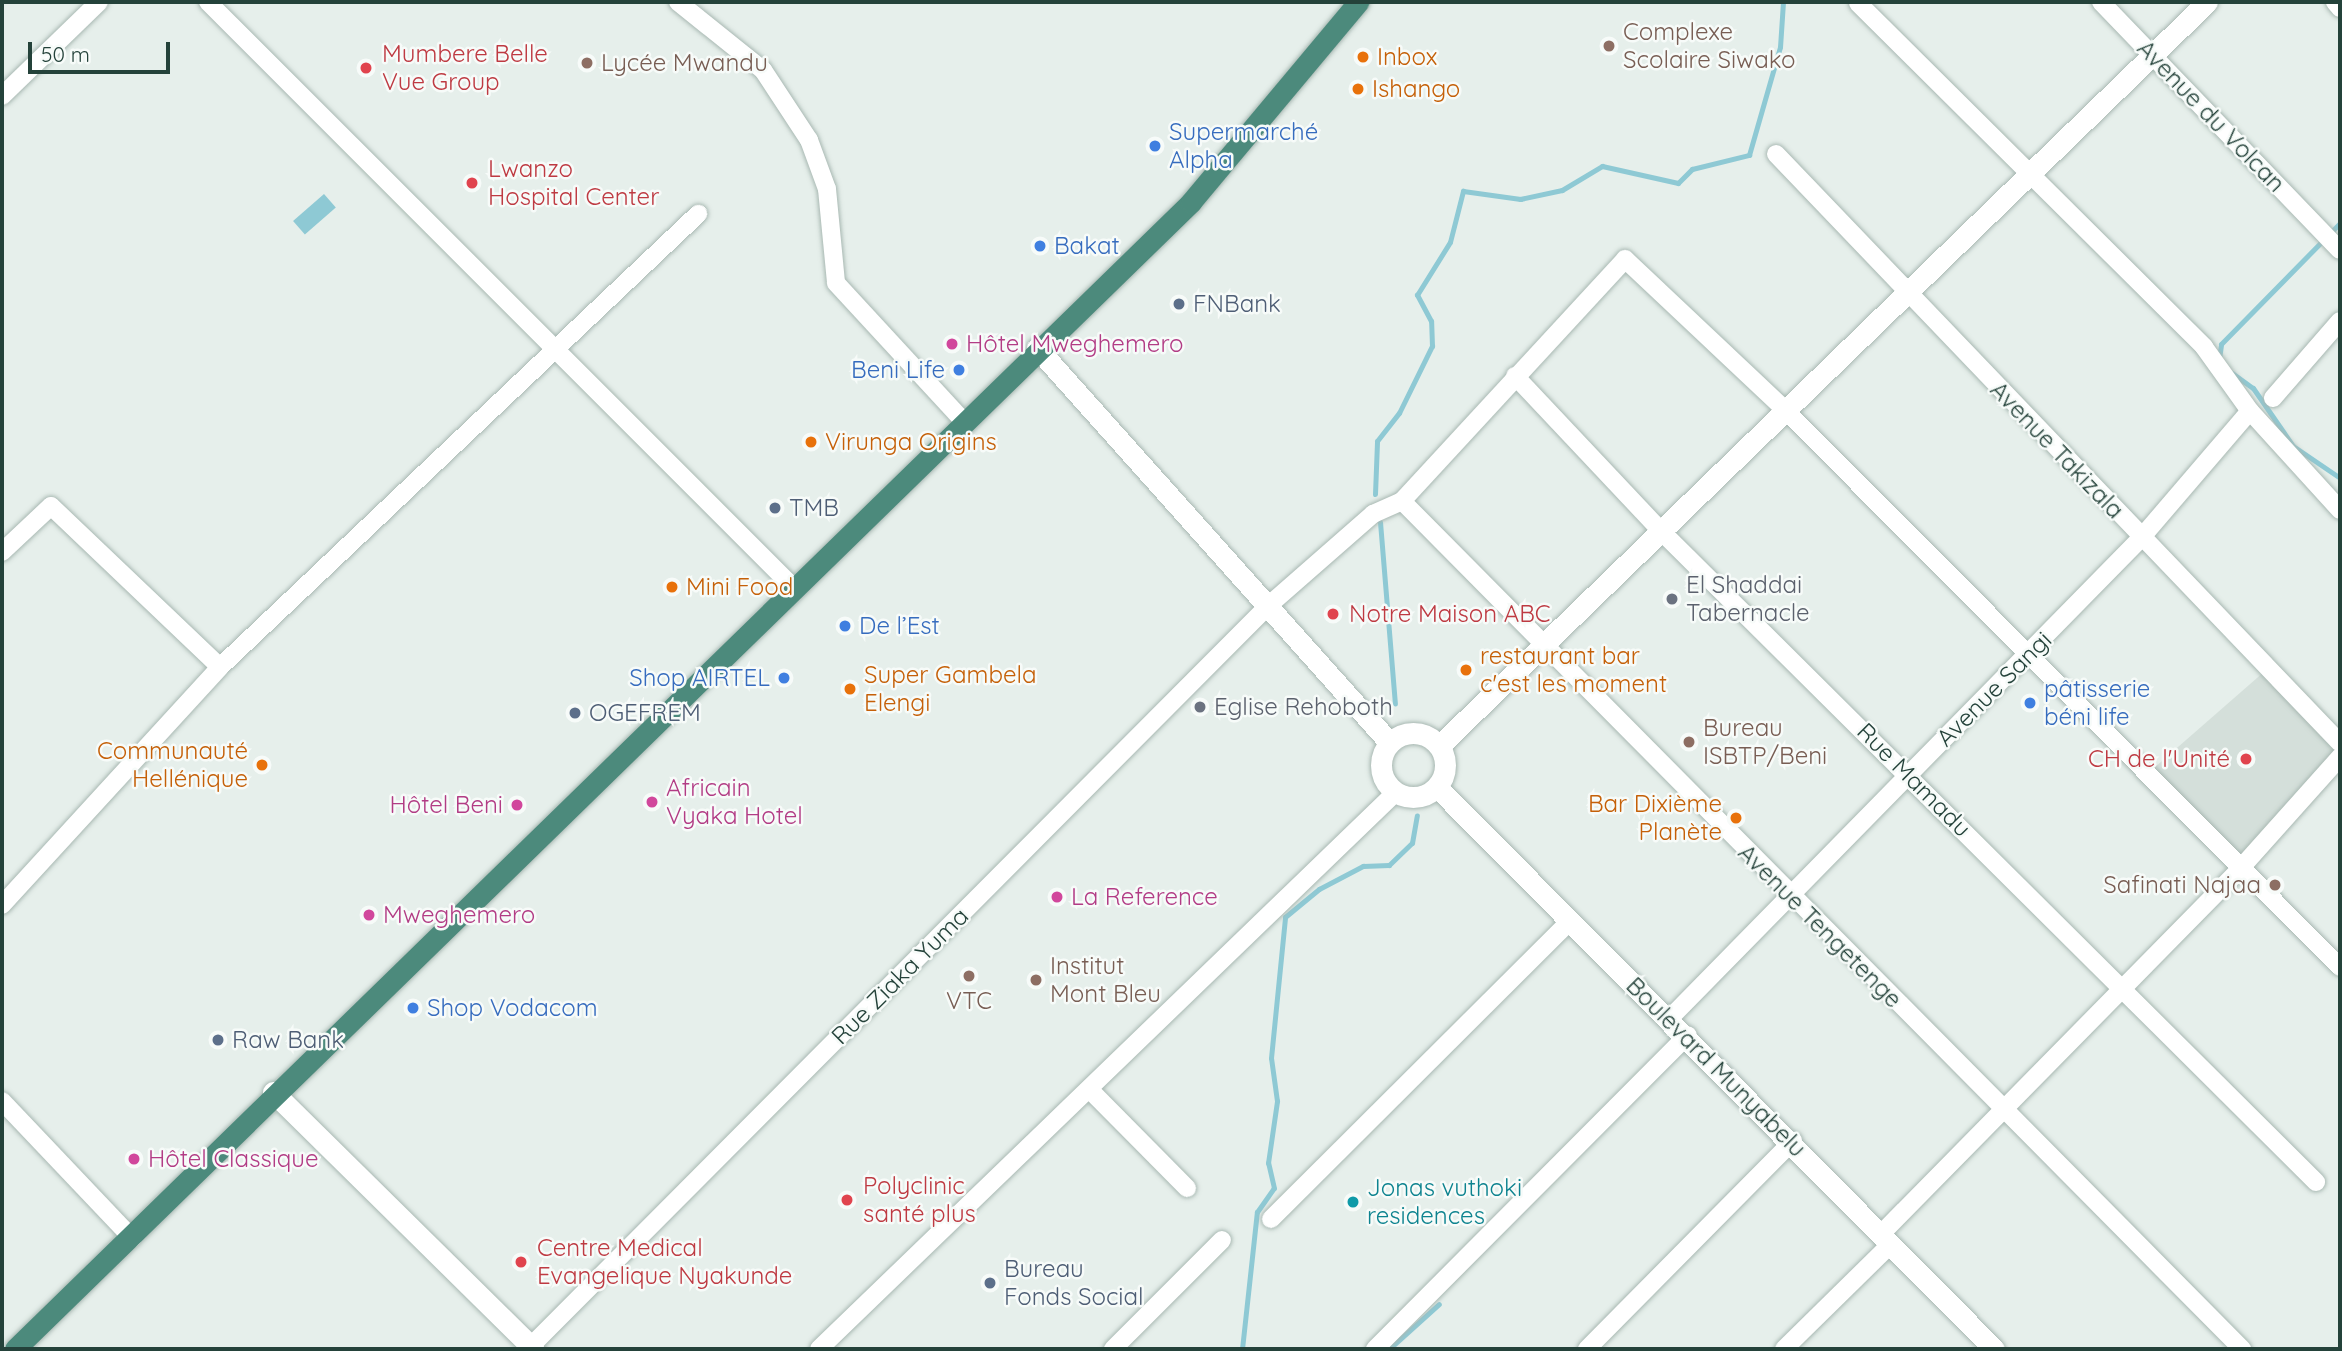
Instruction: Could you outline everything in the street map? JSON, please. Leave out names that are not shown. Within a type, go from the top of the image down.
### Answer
[{"type":"highway","points":[[15,1349],[132,1238],[273,1092],[1199,193],[1358,2]]},
{"type":"street","points":[[2,96],[99,2]]},
{"type":"street","points":[[208,2],[793,587]]},
{"type":"street","points":[[678,2],[763,70],[809,140],[827,189],[836,284],[965,423]]},
{"type":"street","name":"Avenue du Volcan","points":[[2101,2],[2338,248]]},
{"type":"street","points":[[1439,746],[1783,408],[2154,57],[2207,2]]},
{"type":"street","points":[[2335,2],[2340,8]]},
{"type":"street","points":[[1858,3],[2204,347],[2250,411],[2340,510]]},
{"type":"street","name":"Avenue Takizala","points":[[1776,154],[2340,743]]},
{"type":"street","points":[[2,905],[220,667],[698,214]]},
{"type":"street","name":"Rue Ziaka Yuma","points":[[533,1348],[1268,606],[1388,508],[1625,259],[1783,408]]},
{"type":"street","points":[[2273,398],[2340,321]]},
{"type":"street","points":[[1037,348],[1389,743]]},
{"type":"street","name":"Rue Mamadu","points":[[1515,376],[1660,530],[1908,773],[2316,1182]]},
{"type":"street","points":[[1783,408],[2239,870],[2340,967]]},
{"type":"street","name":"Avenue Sangi","points":[[1670,1018],[1908,773],[2029,656],[2141,538],[2250,411]]},
{"type":"street","points":[[2,552],[51,506],[220,667]]},
{"type":"street","name":"Avenue Tengetenge","points":[[1388,508],[1541,648],[2242,1349]]},
{"type":"street","points":[[1415,732],[1439,746],[1446,767],[1437,787],[1418,797],[1396,792],[1381,769],[1389,743],[1415,732]]},
{"type":"street","points":[[1784,1349],[2001,1110],[2239,870],[2340,757]]},
{"type":"street","name":"Boulevard Munyabelu","points":[[1437,787],[1568,923],[1688,1035],[1994,1349]]},
{"type":"street","points":[[820,1349],[1396,792]]},
{"type":"street","points":[[1271,1219],[1568,923]]},
{"type":"street","points":[[1375,1349],[1688,1035]]},
{"type":"street","points":[[1090,1090],[1187,1188]]},
{"type":"street","points":[[273,1092],[533,1348]]},
{"type":"street","points":[[2,1101],[132,1238]]},
{"type":"street","points":[[1587,1349],[1793,1142]]},
{"type":"street","points":[[1113,1349],[1222,1240]]},
{"type":"shaded area","name":"CH de l'Unité","points":[[2265,671],[2335,749],[2240,857],[2154,768]]},
{"type":"water","points":[[324,194],[336,208],[305,234],[293,221]]},
{"type":"waterway","points":[[1375,494],[1377,441],[1399,413],[1432,346],[1431,321],[1417,295],[1450,242],[1463,191],[1520,199],[1562,190],[1602,166],[1678,183],[1692,169],[1749,155],[1780,47],[1783,2]]},
{"type":"waterway","points":[[2219,359],[2221,344],[2340,223]]},
{"type":"waterway","points":[[2232,373],[2253,388],[2293,446],[2340,478]]},
{"type":"waterway","points":[[1380,522],[1395,703]]},
{"type":"waterway","points":[[1242,1349],[1257,1212],[1274,1188],[1268,1163],[1277,1101],[1271,1058],[1285,917],[1319,889],[1363,866],[1389,865],[1412,843],[1417,815]]},
{"type":"waterway","points":[[1389,1349],[1439,1304]]},
{"type":"place","name":"Complexe Scolaire Siwako","points":[[1609,46]]},
{"type":"place","name":"Inbox","points":[[1363,57]]},
{"type":"place","name":"Lycée Mwandu","points":[[587,63]]},
{"type":"place","name":"Mumbere Belle Vue Group","points":[[366,68]]},
{"type":"place","name":"Ishango","points":[[1358,89]]},
{"type":"place","name":"Supermarché Alpha","points":[[1155,146]]},
{"type":"place","name":"Lwanzo Hospital Center","points":[[472,183]]},
{"type":"place","name":"Bakat","points":[[1040,246]]},
{"type":"place","name":"FNBank","points":[[1179,304]]},
{"type":"place","name":"Hôtel Mweghemero","points":[[952,344]]},
{"type":"place","name":"Beni Life","points":[[959,370]]},
{"type":"place","name":"Virunga Origins","points":[[811,442]]},
{"type":"place","name":"TMB","points":[[775,508]]},
{"type":"place","name":"Mini Food","points":[[672,587]]},
{"type":"place","name":"El Shaddai Tabernacle","points":[[1672,599]]},
{"type":"place","name":"Notre Maison ABC","points":[[1333,614]]},
{"type":"place","name":"De l’Est","points":[[845,626]]},
{"type":"place","name":"restaurant bar c'est les moment","points":[[1466,670]]},
{"type":"place","name":"Shop AIRTEL","points":[[784,678]]},
{"type":"place","name":"Super Gambela Elengi","points":[[850,689]]},
{"type":"place","name":"pâtisserie béni life","points":[[2030,703]]},
{"type":"place","name":"Eglise Rehoboth","points":[[1200,707]]},
{"type":"place","name":"OGEFREM","points":[[575,713]]},
{"type":"place","name":"Bureau ISBTP/Beni","points":[[1689,742]]},
{"type":"place","name":"CH de l'Unité","points":[[2246,759]]},
{"type":"place","name":"Communauté Hellénique","points":[[262,765]]},
{"type":"place","name":"Africain Vyaka Hotel","points":[[652,802]]},
{"type":"place","name":"Hôtel Beni","points":[[517,805]]},
{"type":"place","name":"Bar Dixième Planète","points":[[1736,818]]},
{"type":"place","name":"Safinati Najaa","points":[[2275,885]]},
{"type":"place","name":"La Reference","points":[[1057,897]]},
{"type":"place","name":"Mweghemero","points":[[369,915]]},
{"type":"place","name":"VTC","points":[[969,976]]},
{"type":"place","name":"Institut Mont Bleu","points":[[1036,980]]},
{"type":"place","name":"Shop Vodacom","points":[[413,1008]]},
{"type":"place","name":"Raw Bank","points":[[218,1040]]},
{"type":"place","name":"Hôtel Classique","points":[[134,1159]]},
{"type":"place","name":"Polyclinic santé plus","points":[[847,1200]]},
{"type":"place","name":"Jonas vuthoki residences","points":[[1353,1202]]},
{"type":"place","name":"Centre Medical Evangelique Nyakunde","points":[[521,1262]]},
{"type":"place","name":"Bureau Fonds Social","points":[[990,1283]]}]
